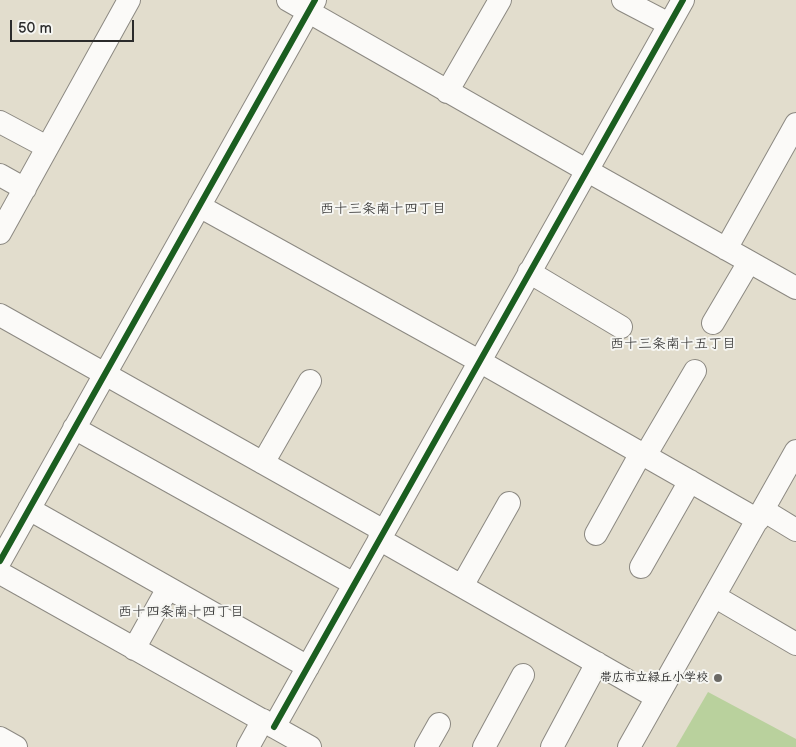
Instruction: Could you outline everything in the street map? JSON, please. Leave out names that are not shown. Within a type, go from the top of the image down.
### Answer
[{"type":"street","points":[[1,229],[129,0]]},
{"type":"street","points":[[288,0],[312,6],[448,92],[796,288]]},
{"type":"street","points":[[448,92],[500,0]]},
{"type":"street","points":[[623,0],[669,24]]},
{"type":"street","points":[[248,747],[269,724],[308,667],[683,0]]},
{"type":"street","points":[[0,561],[312,6]]},
{"type":"street","points":[[0,122],[47,147]]},
{"type":"street","points":[[726,249],[794,133]]},
{"type":"street","points":[[0,175],[25,188]]},
{"type":"street","points":[[199,206],[479,361],[690,481],[796,530]]},
{"type":"street","points":[[713,323],[749,262]]},
{"type":"street","points":[[529,272],[621,327]]},
{"type":"street","points":[[0,316],[263,463],[462,586],[656,697]]},
{"type":"street","points":[[596,534],[694,371]]},
{"type":"street","points":[[263,463],[310,382]]},
{"type":"street","points":[[74,428],[354,584]]},
{"type":"street","points":[[628,747],[796,451]]},
{"type":"street","points":[[641,566],[690,481]]},
{"type":"street","points":[[462,586],[508,503]]},
{"type":"street","points":[[29,509],[308,667]]},
{"type":"street","points":[[0,573],[310,747]]},
{"type":"street","points":[[134,648],[168,588]]},
{"type":"street","points":[[714,596],[796,644]]},
{"type":"street","points":[[552,747],[597,663]]},
{"type":"street","points":[[484,747],[523,675]]},
{"type":"street","points":[[426,747],[439,724]]},
{"type":"street","points":[[0,738],[16,747]]},
{"type":"green space","points":[[708,692],[796,739],[796,747],[676,747]]},
{"type":"cycle path","points":[[0,561],[315,0]]},
{"type":"cycle path","points":[[274,727],[683,0]]},
{"type":"place","name":"帯広市立緑丘小学校","points":[[718,678]]},
{"type":"district","name":"西十三条南十四丁目","points":[[383,209]]},
{"type":"district","name":"西十三条南十五丁目","points":[[673,344]]},
{"type":"district","name":"西十四条南十四丁目","points":[[181,612]]}]
